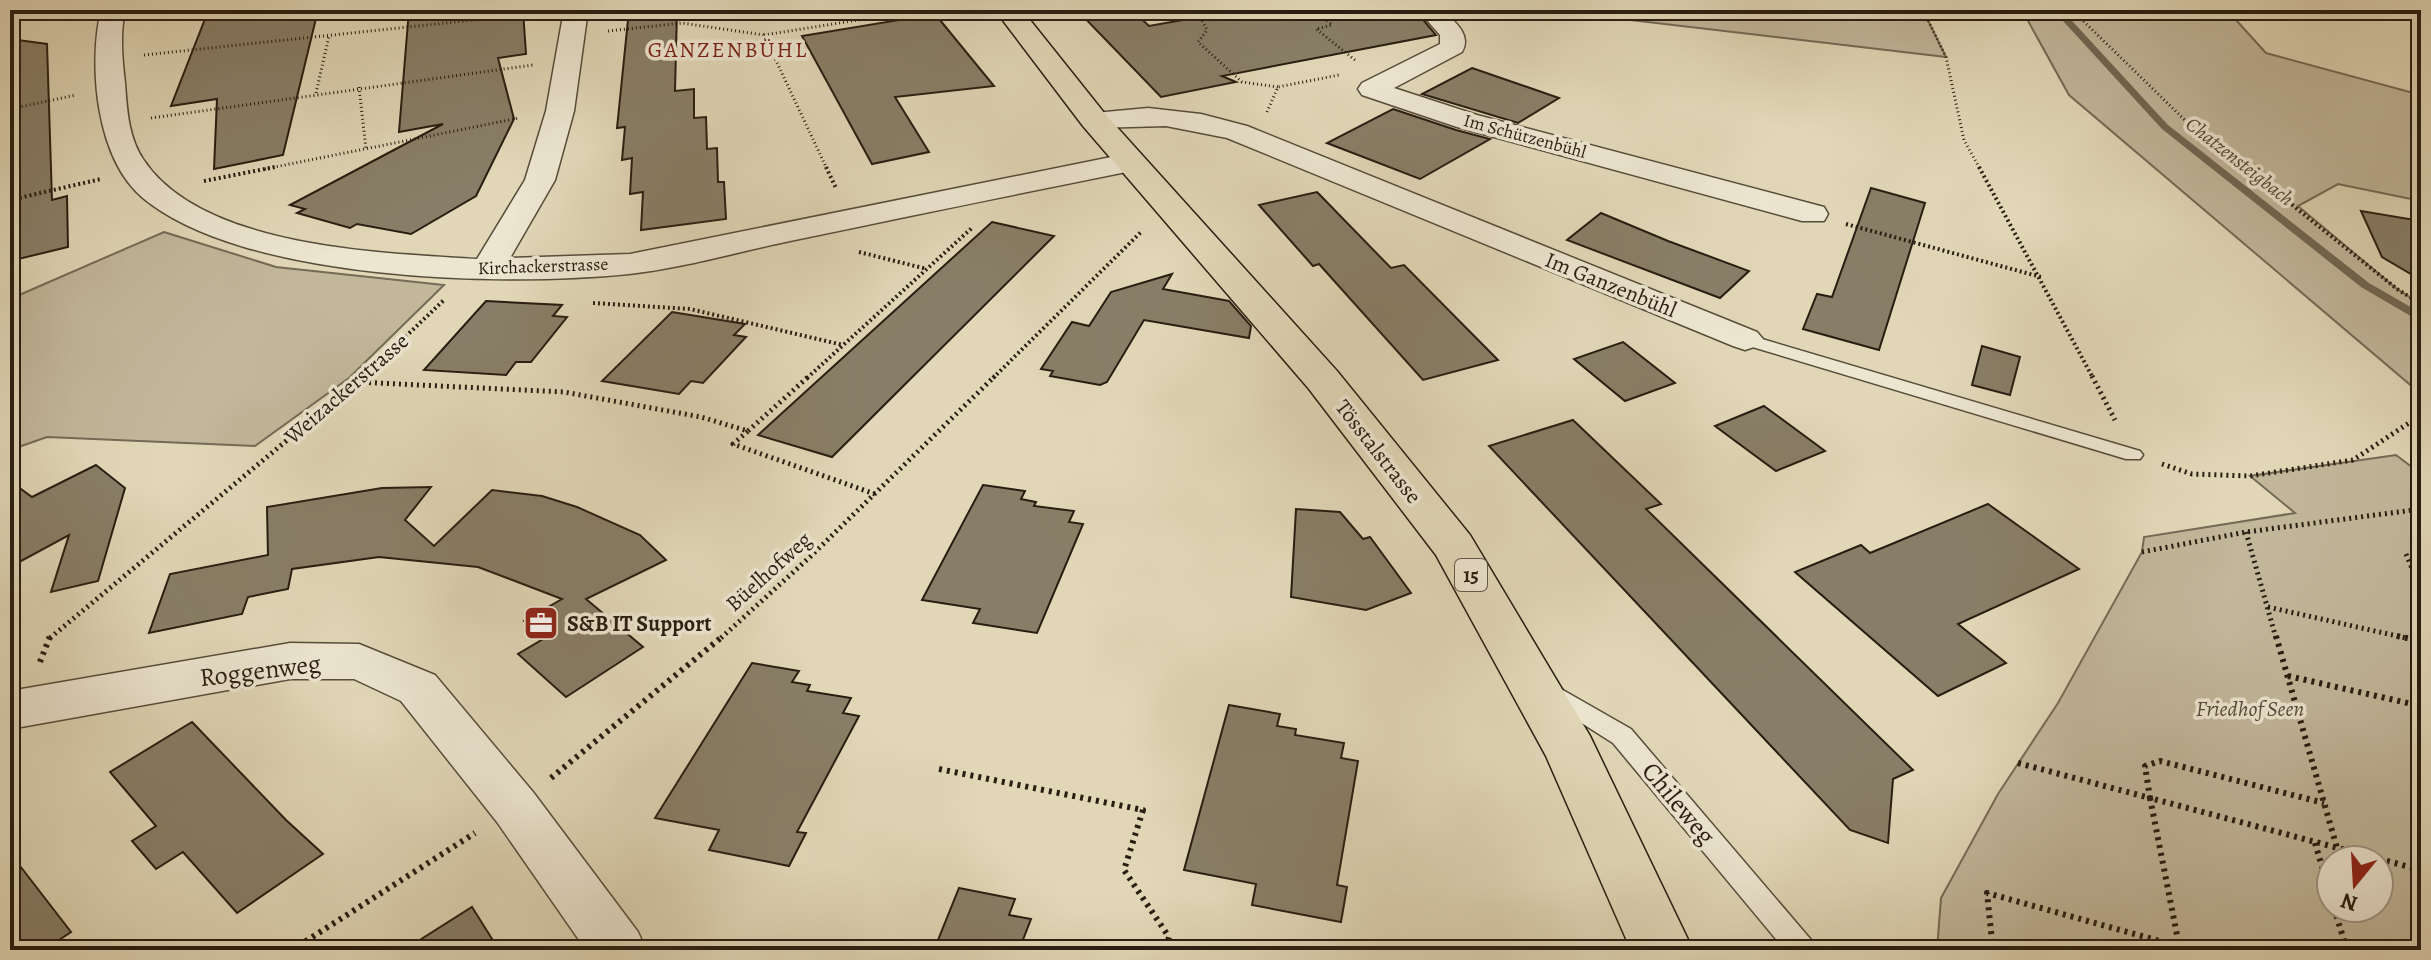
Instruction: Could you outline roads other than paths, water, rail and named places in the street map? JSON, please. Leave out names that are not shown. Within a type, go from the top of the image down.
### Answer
[{"type":"main road","name":"Tösstalstrasse","points":[[1008,10],[1094,120],[1323,380],[1454,546],[1533,682],[1597,803],[1662,950]]},
{"type":"street","name":"Kirchackerstrasse","points":[[113,10],[108,32],[114,123],[127,158],[152,191],[185,212],[254,239],[351,261],[487,269],[630,264],[1131,162]]},
{"type":"street","name":"Im Schützenbühl","points":[[1430,10],[1452,34],[1453,47],[1378,86],[1467,121],[1813,214]]},
{"type":"street","points":[[487,269],[540,180],[567,29]]},
{"type":"street","name":"Im Ganzenbühl","points":[[1094,120],[1138,114],[1187,117],[1237,132],[1745,339]]},
{"type":"street","name":"Roggenweg","points":[[16,709],[290,661],[359,662],[418,688],[515,807],[618,950]]},
{"type":"lane","name":"Im Ganzenbühl","points":[[1745,339],[2133,455]]},
{"type":"lane","name":"Chileweg","points":[[1533,682],[1622,736],[1802,950]]},
{"type":"waterway","name":"Chatzensteigbach","points":[[2057,10],[2165,127],[2365,285],[2421,318]]},
{"type":"place","name":"S&B IT Support","points":[[541,623]]},
{"type":"district","name":"GANZENBÜHL","points":[[728,49]]},
{"type":"park label","name":"Friedhof Seen","points":[[2250,708]]}]
